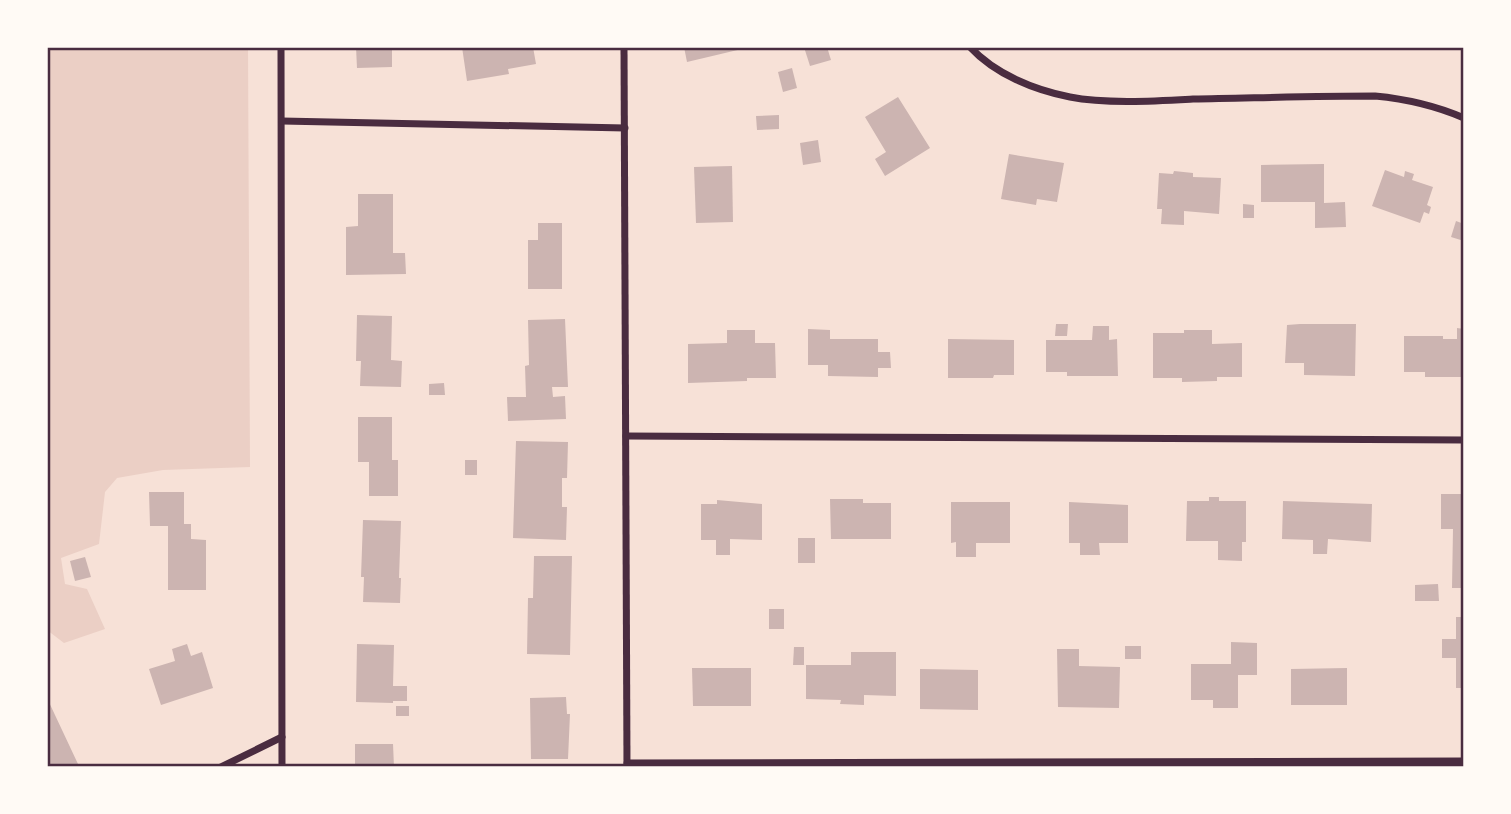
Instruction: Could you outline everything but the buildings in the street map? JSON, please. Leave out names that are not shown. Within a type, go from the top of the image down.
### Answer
[{"type":"street","points":[[281,47],[282,767]]},
{"type":"street","points":[[624,47],[627,765],[1464,761]]},
{"type":"street","points":[[970,47],[1007,75],[1039,89],[1072,98],[1139,101],[1375,96],[1409,99],[1464,118]]},
{"type":"street","points":[[282,121],[625,128]]},
{"type":"street","points":[[626,436],[1464,440]]},
{"type":"street","points":[[221,767],[282,737]]},
{"type":"shaded area","points":[[47,47],[248,47],[250,467],[163,470],[117,478],[105,492],[99,544],[61,558],[65,584],[87,589],[105,629],[64,643],[47,630]]}]
